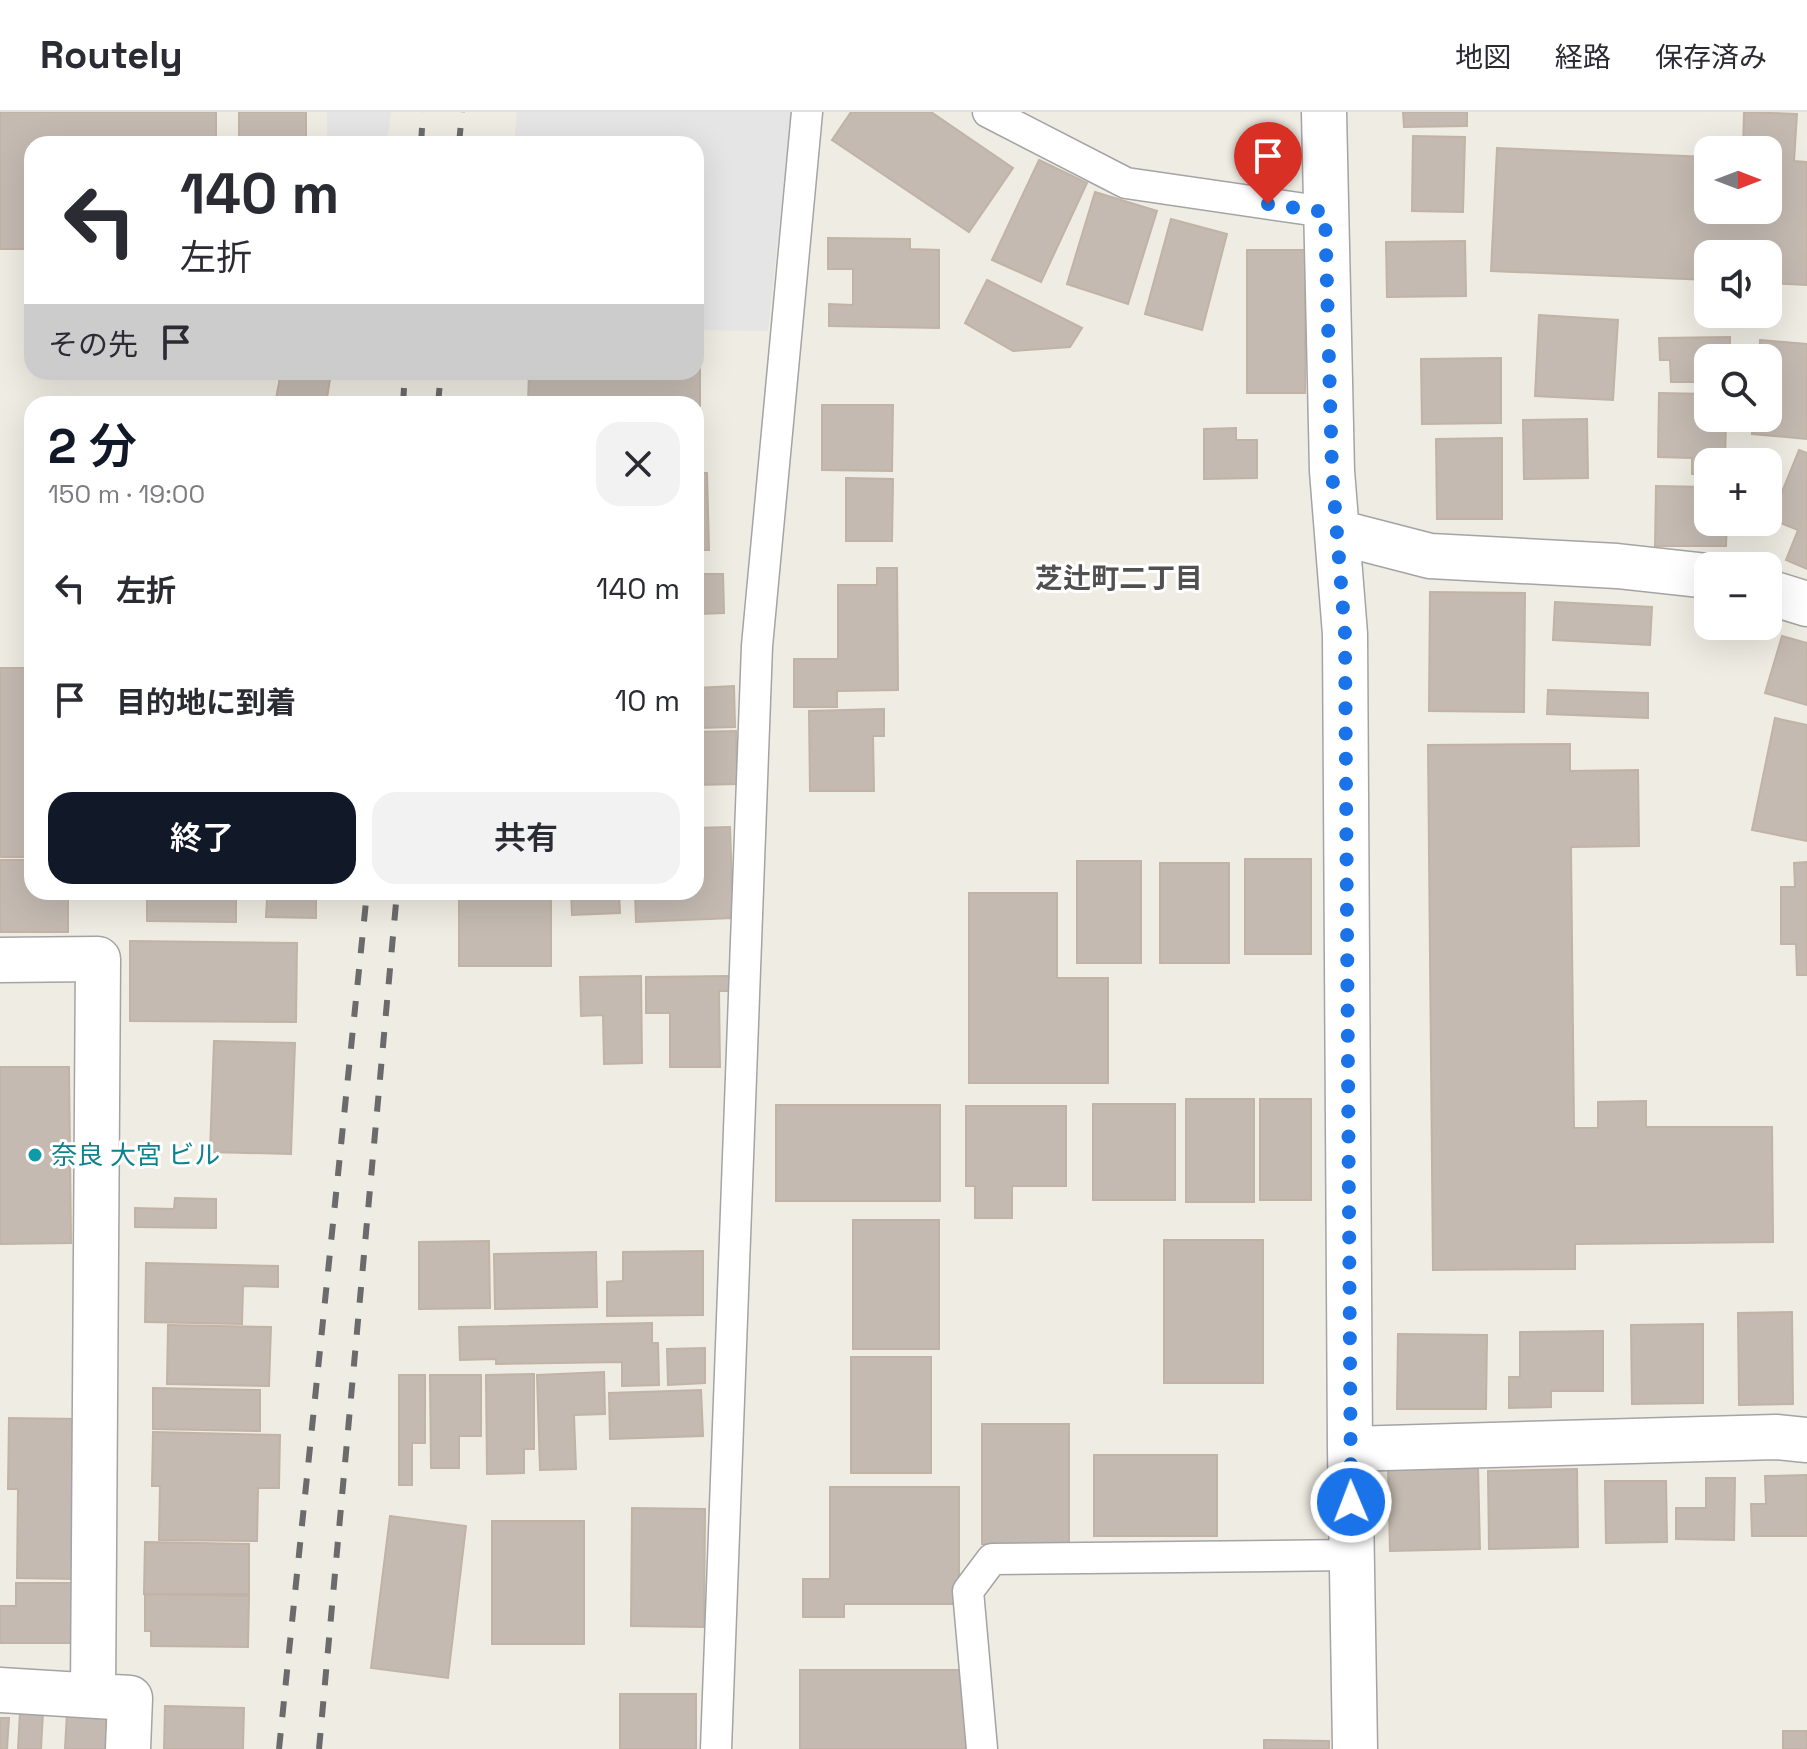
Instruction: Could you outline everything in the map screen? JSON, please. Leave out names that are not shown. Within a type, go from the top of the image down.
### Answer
[{"type":"street","points":[[1324,112],[1332,471],[1345,634],[1355,1749]]},
{"type":"street","points":[[1337,532],[1430,556],[1617,566],[1694,574]]},
{"type":"street","points":[[1782,596],[1807,604]]},
{"type":"street","points":[[0,960],[98,959],[93,1695]]},
{"type":"street","points":[[1350,1449],[1776,1437],[1807,1440]]},
{"type":"street","points":[[0,1690],[130,1698],[128,1749]]},
{"type":"lane","points":[[716,1749],[757,646],[807,112]]},
{"type":"lane","points":[[988,112],[1126,183],[1325,212]]},
{"type":"lane","points":[[982,1749],[968,1591],[992,1559],[1352,1555]]},
{"type":"shaded area","points":[[327,112],[391,112],[388,136],[327,136]]},
{"type":"shaded area","points":[[517,112],[791,112],[768,331],[704,330],[704,136],[515,136]]},
{"type":"building","points":[[0,112],[216,112],[216,136],[24,136],[24,249],[0,249]]},
{"type":"building","points":[[239,112],[306,112],[306,136],[239,136]]},
{"type":"building","points":[[851,112],[931,112],[1013,168],[969,232],[832,140]]},
{"type":"building","points":[[1403,112],[1467,112],[1467,126],[1404,127]]},
{"type":"building","points":[[1744,112],[1797,114],[1794,161],[1807,162],[1807,285],[1782,284],[1782,240],[1694,240],[1694,279],[1491,271],[1497,148],[1694,156],[1694,224],[1782,224],[1782,136],[1743,136]]},
{"type":"building","points":[[1413,136],[1465,137],[1463,212],[1412,211]]},
{"type":"building","points":[[1039,160],[1087,183],[1041,282],[992,260]]},
{"type":"building","points":[[1095,192],[1157,211],[1128,304],[1067,284]]},
{"type":"building","points":[[1171,219],[1227,234],[1202,330],[1145,314]]},
{"type":"building","points":[[828,238],[910,239],[910,249],[939,250],[939,328],[829,326],[829,304],[853,305],[853,269],[828,269]]},
{"type":"building","points":[[1465,241],[1466,296],[1387,297],[1386,242]]},
{"type":"building","points":[[1247,250],[1305,250],[1305,393],[1247,393]]},
{"type":"building","points":[[987,280],[1082,328],[1070,347],[1013,351],[965,323]]},
{"type":"building","points":[[1539,315],[1618,320],[1613,400],[1535,396]]},
{"type":"building","points":[[1730,337],[1730,344],[1694,344],[1694,382],[1671,382],[1670,360],[1660,360],[1659,338]]},
{"type":"building","points":[[1760,340],[1807,344],[1807,439],[1752,434],[1782,432],[1782,344],[1760,344]]},
{"type":"building","points":[[1501,358],[1501,423],[1422,424],[1421,359]]},
{"type":"building","points":[[280,380],[330,380],[327,396],[276,396]]},
{"type":"building","points":[[529,380],[700,380],[700,396],[528,396]]},
{"type":"building","points":[[1659,393],[1694,394],[1694,432],[1726,432],[1725,448],[1694,448],[1694,474],[1692,458],[1658,457]]},
{"type":"building","points":[[822,405],[893,405],[892,471],[822,470]]},
{"type":"building","points":[[1587,419],[1588,478],[1524,479],[1523,420]]},
{"type":"building","points":[[1236,428],[1236,440],[1257,440],[1257,478],[1204,479],[1204,429]]},
{"type":"building","points":[[1502,438],[1502,519],[1437,519],[1436,439]]},
{"type":"building","points":[[1799,450],[1807,453],[1807,569],[1786,560],[1798,530],[1782,523],[1782,492]]},
{"type":"building","points":[[704,473],[707,473],[709,550],[704,550]]},
{"type":"building","points":[[846,478],[893,479],[892,541],[846,541]]},
{"type":"building","points":[[1656,486],[1694,487],[1694,536],[1726,536],[1726,546],[1655,546]]},
{"type":"building","points":[[877,568],[897,568],[898,690],[837,691],[837,707],[794,707],[794,659],[838,659],[838,585],[877,585]]},
{"type":"building","points":[[704,574],[723,574],[724,613],[704,614]]},
{"type":"building","points":[[1430,592],[1525,593],[1524,712],[1429,711]]},
{"type":"building","points":[[1555,602],[1652,607],[1650,645],[1553,640]]},
{"type":"building","points":[[1782,636],[1807,643],[1807,705],[1765,693]]},
{"type":"building","points":[[0,668],[24,668],[24,857],[0,857]]},
{"type":"building","points":[[734,686],[735,727],[704,728],[704,688]]},
{"type":"building","points":[[1548,690],[1648,693],[1648,718],[1547,714]]},
{"type":"building","points":[[884,709],[884,736],[873,736],[874,791],[810,791],[809,711]]},
{"type":"building","points":[[1775,718],[1807,725],[1807,841],[1752,830]]},
{"type":"building","points":[[736,731],[737,784],[704,785],[704,732]]},
{"type":"building","points":[[1570,744],[1570,771],[1638,770],[1639,846],[1571,847],[1574,1128],[1598,1128],[1598,1102],[1646,1101],[1646,1127],[1772,1127],[1773,1242],[1575,1244],[1575,1269],[1433,1270],[1428,745]]},
{"type":"building","points":[[730,827],[733,918],[636,922],[635,900],[704,900],[704,828]]},
{"type":"building","points":[[1245,859],[1311,859],[1311,954],[1245,954]]},
{"type":"building","points":[[0,860],[24,860],[24,900],[68,900],[68,932],[0,932]]},
{"type":"building","points":[[1077,861],[1141,861],[1141,963],[1077,963]]},
{"type":"building","points":[[1807,862],[1807,975],[1797,975],[1796,944],[1781,944],[1781,887],[1795,887],[1794,863]]},
{"type":"building","points":[[1160,863],[1229,863],[1229,963],[1160,963]]},
{"type":"building","points":[[969,893],[1057,893],[1057,978],[1108,978],[1108,1083],[969,1083]]},
{"type":"building","points":[[147,900],[236,900],[236,922],[147,921]]},
{"type":"building","points":[[267,900],[316,900],[316,918],[266,917]]},
{"type":"building","points":[[459,900],[551,900],[551,966],[459,966]]},
{"type":"building","points":[[571,900],[619,900],[620,913],[572,915]]},
{"type":"building","points":[[130,941],[297,943],[296,1022],[130,1021]]},
{"type":"building","points":[[641,976],[642,1063],[604,1064],[603,1015],[581,1016],[580,977]]},
{"type":"building","points":[[729,976],[730,991],[719,991],[720,1067],[670,1067],[670,1013],[646,1013],[646,977]]},
{"type":"building","points":[[214,1041],[295,1043],[291,1154],[210,1152]]},
{"type":"building","name":"奈良 大宮 ビル","points":[[0,1067],[69,1067],[71,1243],[0,1244]]},
{"type":"building","points":[[1186,1099],[1254,1099],[1254,1202],[1186,1202]]},
{"type":"building","points":[[1260,1099],[1311,1099],[1311,1200],[1260,1200]]},
{"type":"building","points":[[1093,1104],[1175,1104],[1175,1200],[1093,1200]]},
{"type":"building","points":[[776,1105],[940,1105],[940,1201],[776,1201]]},
{"type":"building","points":[[966,1106],[1066,1106],[1066,1186],[1012,1186],[1012,1218],[975,1218],[975,1186],[966,1186]]},
{"type":"building","points":[[175,1198],[216,1199],[216,1228],[135,1227],[135,1208],[174,1209]]},
{"type":"building","points":[[853,1220],[939,1220],[939,1349],[853,1349]]},
{"type":"building","points":[[1164,1240],[1263,1240],[1263,1383],[1164,1383]]},
{"type":"building","points":[[489,1241],[490,1308],[419,1309],[419,1242]]},
{"type":"building","points":[[703,1251],[703,1315],[607,1316],[607,1282],[623,1281],[623,1252]]},
{"type":"building","points":[[596,1252],[597,1307],[495,1309],[494,1254]]},
{"type":"building","points":[[146,1263],[278,1266],[278,1287],[243,1286],[242,1324],[145,1322]]},
{"type":"building","points":[[1792,1312],[1793,1404],[1739,1405],[1738,1313]]},
{"type":"building","points":[[652,1323],[652,1343],[658,1343],[659,1385],[622,1386],[622,1362],[496,1364],[496,1359],[460,1360],[459,1327]]},
{"type":"building","points":[[1703,1324],[1703,1403],[1632,1404],[1631,1325]]},
{"type":"building","points":[[168,1325],[271,1327],[269,1386],[167,1384]]},
{"type":"building","points":[[1603,1331],[1603,1391],[1551,1391],[1551,1407],[1509,1408],[1509,1377],[1520,1377],[1520,1332]]},
{"type":"building","points":[[1398,1334],[1487,1335],[1486,1409],[1397,1409]]},
{"type":"building","points":[[705,1348],[705,1383],[668,1385],[667,1349]]},
{"type":"building","points":[[851,1357],[931,1357],[931,1473],[851,1473]]},
{"type":"building","points":[[604,1372],[605,1414],[574,1415],[576,1469],[540,1470],[537,1375]]},
{"type":"building","points":[[534,1374],[534,1449],[524,1449],[524,1473],[487,1474],[486,1375]]},
{"type":"building","points":[[399,1375],[425,1375],[425,1443],[412,1443],[412,1485],[399,1485]]},
{"type":"building","points":[[430,1375],[481,1375],[481,1436],[459,1436],[459,1468],[431,1468]]},
{"type":"building","points":[[153,1388],[260,1390],[260,1431],[153,1429]]},
{"type":"building","points":[[701,1390],[703,1436],[610,1439],[609,1393]]},
{"type":"building","points":[[9,1418],[78,1419],[75,1579],[17,1578],[18,1489],[8,1489]]},
{"type":"building","points":[[982,1424],[1069,1424],[1069,1544],[982,1544]]},
{"type":"building","points":[[153,1432],[280,1435],[279,1488],[258,1488],[257,1541],[159,1540],[160,1486],[152,1486]]},
{"type":"building","points":[[1094,1455],[1217,1455],[1217,1536],[1094,1536]]},
{"type":"building","points":[[1478,1466],[1480,1549],[1390,1551],[1388,1467]]},
{"type":"building","points":[[1577,1469],[1578,1547],[1489,1549],[1488,1471]]},
{"type":"building","points":[[1807,1475],[1807,1536],[1752,1536],[1751,1504],[1766,1504],[1765,1476]]},
{"type":"building","points":[[1706,1478],[1735,1478],[1734,1540],[1676,1539],[1676,1508],[1706,1508]]},
{"type":"building","points":[[1605,1481],[1666,1481],[1667,1542],[1606,1543]]},
{"type":"building","points":[[830,1487],[959,1487],[959,1604],[844,1604],[844,1617],[803,1617],[803,1579],[830,1579]]},
{"type":"building","points":[[632,1508],[705,1509],[704,1627],[631,1626]]},
{"type":"building","points":[[390,1516],[466,1526],[448,1678],[371,1668]]},
{"type":"building","points":[[492,1521],[584,1521],[584,1644],[492,1644]]},
{"type":"building","points":[[145,1542],[249,1544],[249,1594],[144,1594]]},
{"type":"building","points":[[16,1583],[75,1583],[75,1643],[0,1643],[0,1606],[16,1606]]},
{"type":"building","points":[[145,1594],[249,1596],[248,1647],[151,1646],[151,1631],[145,1631]]},
{"type":"building","points":[[800,1670],[966,1670],[966,1749],[800,1749]]},
{"type":"building","points":[[620,1694],[696,1694],[696,1749],[620,1749]]},
{"type":"building","points":[[165,1706],[244,1708],[243,1749],[164,1749]]},
{"type":"building","points":[[20,1712],[43,1712],[41,1749],[18,1749]]},
{"type":"building","points":[[67,1712],[122,1714],[120,1749],[65,1749]]},
{"type":"building","points":[[0,1718],[9,1718],[7,1749],[0,1749]]},
{"type":"building","points":[[1783,1731],[1807,1731],[1807,1749],[1783,1749]]},
{"type":"building","points":[[1264,1740],[1329,1741],[1329,1749],[1264,1749]]},
{"type":"railway","points":[[422,136],[423,112]]},
{"type":"railway","points":[[460,136],[462,112]]},
{"type":"railway","points":[[404,380],[404,396]]},
{"type":"railway","points":[[439,396],[440,380]]},
{"type":"railway","points":[[279,1749],[366,900]]},
{"type":"railway","points":[[319,1749],[396,900]]},
{"type":"place","name":"奈良 大宮 ビル","points":[[35,1155]]},
{"type":"district","name":"芝辻町二丁目","points":[[1119,578]]},
{"type":"route","points":[[1268,204],[1325,212],[1332,471],[1345,634],[1351,1502]]}]
